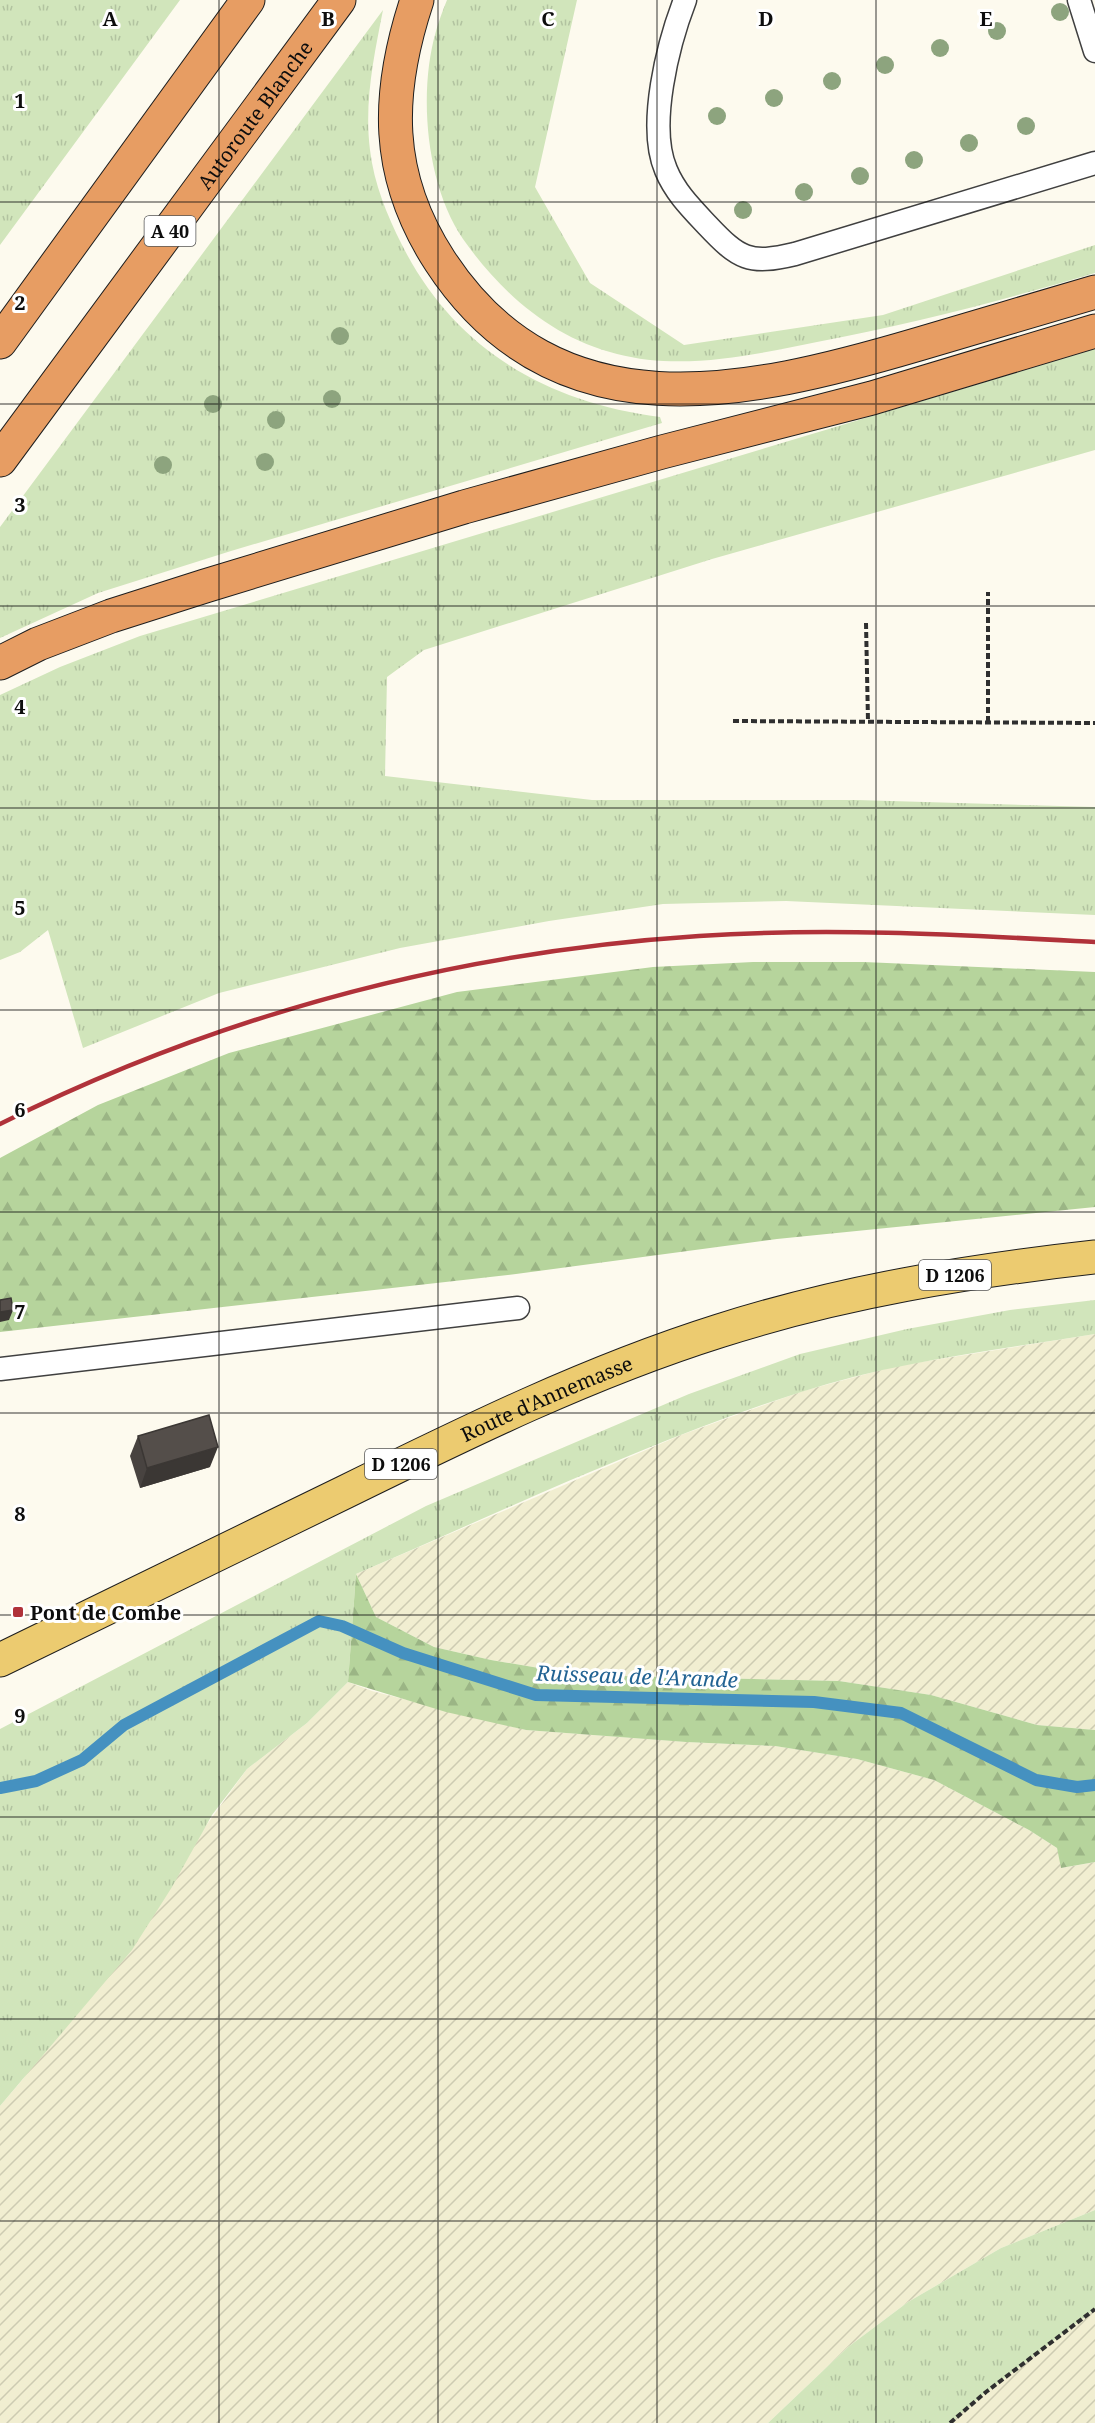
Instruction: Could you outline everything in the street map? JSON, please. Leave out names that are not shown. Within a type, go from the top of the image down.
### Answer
[{"type":"highway","points":[[212,51],[242,0]]},
{"type":"highway","points":[[0,342],[249,0]]},
{"type":"highway","name":"Autoroute Blanche","points":[[0,460],[339,0]]},
{"type":"highway","points":[[417,0],[398,73],[394,116],[404,186],[413,214],[450,277],[497,330],[531,352],[566,370],[602,382],[638,387],[681,389],[747,386],[836,368],[1095,292]]},
{"type":"highway","points":[[0,663],[38,644],[111,616],[475,504],[662,452],[872,398],[1095,331]]},
{"type":"main road","name":"Route d'Annemasse","points":[[0,1660],[447,1442],[562,1389],[636,1360],[719,1331],[816,1303],[922,1280],[1095,1257]]},
{"type":"lane","points":[[685,0],[662,82],[659,119],[662,157],[675,190],[730,248],[751,259],[763,260],[795,254],[1095,163]]},
{"type":"lane","points":[[1079,0],[1095,51]]},
{"type":"lane","points":[[0,1369],[518,1308]]},
{"type":"path","points":[[988,592],[988,722]]},
{"type":"path","points":[[866,623],[868,721]]},
{"type":"path","points":[[1088,723],[1095,717]]},
{"type":"path","points":[[733,721],[1095,723]]},
{"type":"path","points":[[950,2423],[986,2391],[1095,2308]]},
{"type":"shaded area","points":[[1095,1334],[1095,1730],[1037,1725],[931,1695],[839,1681],[580,1675],[491,1660],[434,1647],[376,1617],[356,1574],[681,1435],[803,1391],[896,1366]]},
{"type":"shaded area","points":[[348,1682],[372,1691],[526,1730],[775,1746],[857,1759],[934,1780],[1029,1830],[1057,1848],[1062,1868],[1095,1862],[1095,2210],[1001,2248],[908,2302],[848,2347],[768,2423],[0,2423],[0,2106],[23,2079],[247,1769],[307,1723]]},
{"type":"shaded area","points":[[1095,2309],[1095,2423],[950,2423],[986,2392]]},
{"type":"green space","points":[[0,0],[180,0],[0,245]]},
{"type":"green space","points":[[447,0],[577,0],[535,187],[590,283],[684,345],[883,315],[1095,245],[1095,273],[922,319],[743,356],[667,361],[642,359],[593,347],[550,325],[511,295],[478,259],[450,217],[433,166],[427,110],[430,56]]},
{"type":"green space","points":[[383,10],[369,97],[370,150],[386,211],[402,245],[424,282],[449,314],[477,342],[508,365],[543,384],[579,399],[619,410],[660,417],[662,423],[231,551],[98,593],[0,638],[0,527]]},
{"type":"green space","points":[[1095,349],[1095,450],[712,559],[424,650],[387,677],[385,776],[592,800],[857,800],[1095,807],[1095,915],[786,901],[663,904],[549,921],[400,948],[219,993],[83,1048],[48,930],[20,952],[0,960],[0,695],[60,667],[140,636]]},
{"type":"green space","points":[[753,962],[864,962],[1095,972],[1095,1207],[777,1239],[516,1274],[0,1332],[0,1158],[98,1105],[229,1053],[457,992],[653,967]]},
{"type":"green space","points":[[1095,1300],[1095,1334],[910,1364],[801,1392],[688,1432],[356,1574],[348,1682],[307,1723],[247,1769],[212,1815],[172,1887],[132,1950],[0,2106],[0,1729],[426,1506],[689,1394],[800,1354],[907,1329],[1010,1310]]},
{"type":"green space","points":[[356,1574],[376,1617],[434,1647],[491,1660],[580,1675],[839,1681],[931,1695],[1037,1725],[1095,1730],[1095,1862],[1061,1868],[1057,1848],[1029,1830],[934,1780],[857,1759],[775,1746],[526,1730],[446,1712],[348,1682]]},
{"type":"green space","points":[[1095,2210],[1095,2309],[986,2392],[950,2423],[768,2423],[848,2347],[908,2302],[1001,2248]]},
{"type":"building","points":[[11,1298],[13,1310],[0,1312],[0,1300]]},
{"type":"building","points":[[209,1415],[218,1447],[147,1468],[138,1436]]},
{"type":"waterway","name":"Ruisseau de l'Arande","points":[[0,1788],[36,1781],[82,1760],[124,1725],[319,1621],[342,1626],[403,1653],[536,1695],[814,1702],[901,1713],[1036,1780],[1077,1787],[1095,1785]]},
{"type":"railway","points":[[0,1124],[83,1085],[167,1051],[253,1021],[340,995],[428,974],[518,957],[608,944],[749,933],[897,933],[1095,942]]},
{"type":"place","name":"Pont de Combe","points":[[18,1612]]}]
